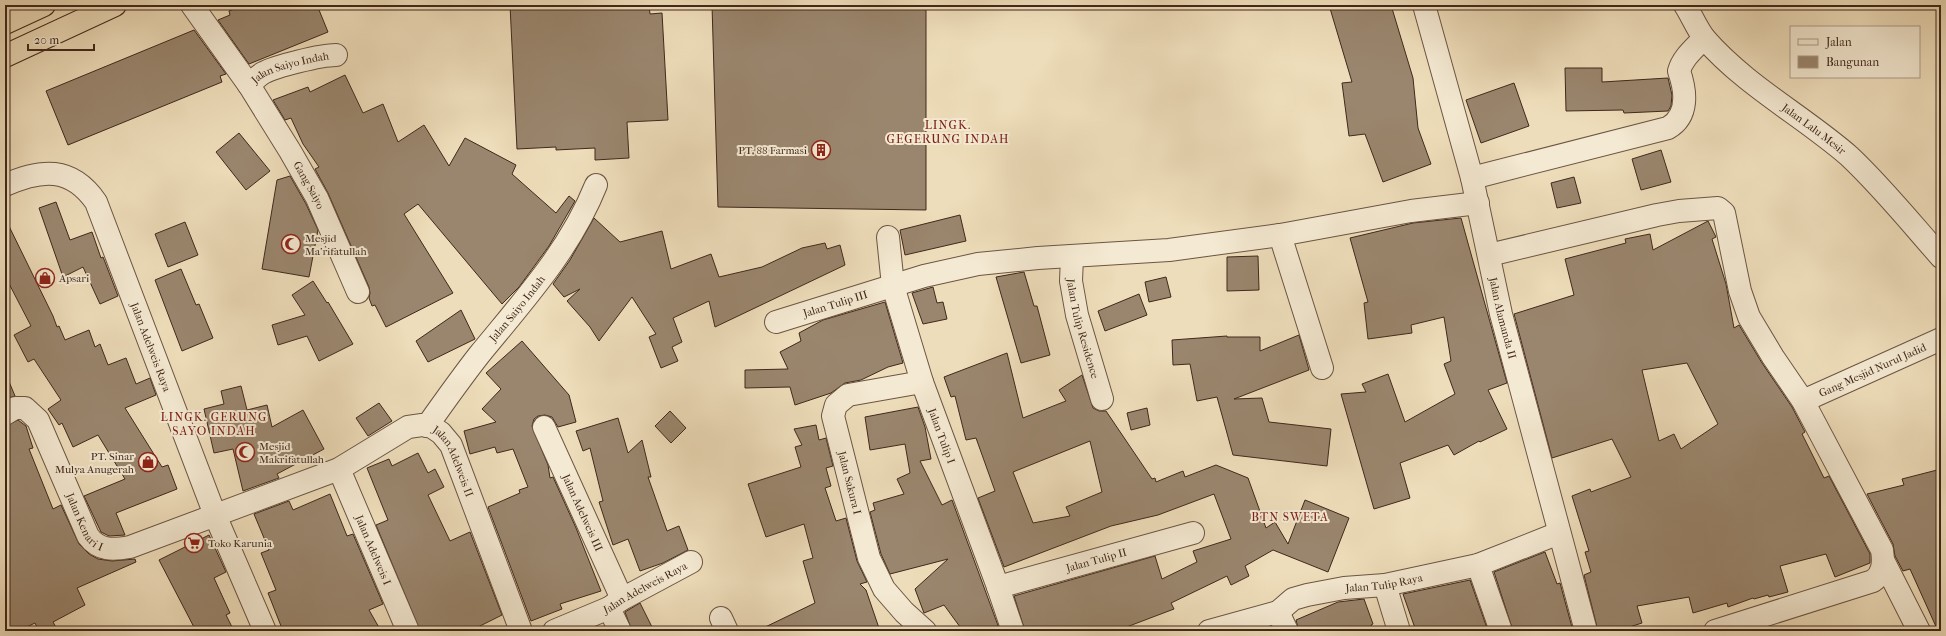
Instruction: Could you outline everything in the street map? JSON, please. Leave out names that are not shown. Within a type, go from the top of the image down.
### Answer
[{"type":"highway","points":[[5,23],[44,5]]},
{"type":"highway","points":[[5,56],[115,5]]},
{"type":"street","name":"Jalan Saiyo Indah","points":[[192,5],[249,85],[262,74],[273,69],[325,56],[336,55]]},
{"type":"street","name":"Jalan Alamanda II","points":[[1424,5],[1472,178],[1501,314],[1586,631]]},
{"type":"street","name":"Jalan Lalu Mesir","points":[[1685,5],[1704,38],[1736,69],[1816,129],[1850,157],[1886,195],[1941,258]]},
{"type":"street","points":[[1472,178],[1668,128],[1676,123],[1682,115],[1685,105],[1679,71],[1680,66],[1704,38]]},
{"type":"street","name":"Gang Saiyo","points":[[249,85],[317,198],[358,292]]},
{"type":"street","name":"Jalan Adelweis Raya","points":[[5,185],[32,174],[60,174],[77,182],[91,194],[96,202],[215,515],[265,631]]},
{"type":"street","name":"Jalan Saiyo Indah","points":[[427,426],[478,357],[560,254],[587,208],[596,185]]},
{"type":"street","name":"Jalan Tulip III","points":[[776,322],[893,286],[978,264],[1038,258],[1169,250],[1280,235],[1411,211],[1478,203]]},
{"type":"street","points":[[1489,255],[1679,211],[1719,208],[1726,216],[1740,291],[1749,317],[1772,356],[1803,401],[1882,550],[1883,560],[1880,576],[1873,582],[1715,631]]},
{"type":"street","points":[[1280,235],[1322,368]]},
{"type":"street","name":"Jalan Tulip I","points":[[888,237],[893,286],[922,382],[1013,631]]},
{"type":"street","name":"Jalan Tulip Residence","points":[[1072,257],[1071,281],[1077,315],[1102,399]]},
{"type":"street","name":"Gang Mesjid Nurul Jadid","points":[[1803,401],[1941,339]]},
{"type":"street","name":"Jalan Sakura I","points":[[922,382],[848,395],[836,405],[833,416],[869,558],[884,589],[904,612],[925,631]]},
{"type":"street","name":"Jalan Kenari I","points":[[5,414],[15,408],[25,408],[38,420],[83,528],[96,545],[110,550],[130,547],[215,515]]},
{"type":"street","name":"Jalan Adelweis II","points":[[215,515],[339,469],[408,427],[427,426],[442,432],[451,445],[521,631]]},
{"type":"street","name":"Jalan Adelweis III","points":[[544,427],[616,604],[620,631]]},
{"type":"street","name":"Jalan Adelweis I","points":[[339,469],[408,631]]},
{"type":"street","name":"Jalan Tulip II","points":[[998,587],[1193,533]]},
{"type":"street","name":"Jalan Tulip Raya","points":[[1209,631],[1282,621],[1293,599],[1344,588],[1385,585],[1478,565],[1560,533]]},
{"type":"street","points":[[1883,560],[1919,631]]},
{"type":"street","name":"Jalan Adelweis Raya","points":[[554,631],[616,604],[691,562]]},
{"type":"street","points":[[1478,565],[1501,631]]},
{"type":"street","points":[[1385,585],[1399,631]]},
{"type":"building","points":[[244,5],[317,5],[328,32],[249,64],[218,20],[230,15],[229,11]]},
{"type":"building","points":[[510,5],[649,5],[650,14],[662,13],[668,120],[627,122],[629,158],[595,160],[595,148],[556,150],[556,147],[517,149]]},
{"type":"building","name":"PT. 88 Farmasi","points":[[712,5],[926,5],[926,210],[718,207]]},
{"type":"building","points":[[1329,5],[1391,5],[1413,78],[1418,128],[1431,164],[1383,182],[1365,134],[1349,136],[1342,83],[1352,82]]},
{"type":"building","points":[[194,30],[226,74],[220,76],[222,82],[68,145],[46,91]]},
{"type":"building","points":[[1565,68],[1602,68],[1602,82],[1668,78],[1672,95],[1671,106],[1668,111],[1624,113],[1623,110],[1566,111]]},
{"type":"building","points":[[345,75],[363,113],[383,104],[398,142],[424,125],[449,166],[465,138],[516,165],[512,174],[556,213],[569,196],[575,201],[549,246],[519,287],[502,304],[418,204],[404,214],[453,293],[386,327],[375,305],[372,306],[369,298],[369,287],[328,193],[315,169],[319,167],[303,144],[291,118],[285,120],[273,100],[308,87],[310,92]]},
{"type":"building","points":[[1514,83],[1529,126],[1481,143],[1466,100]]},
{"type":"building","points":[[239,133],[270,171],[246,190],[216,152]]},
{"type":"building","points":[[1661,150],[1671,182],[1641,190],[1632,159]]},
{"type":"building","name":"Mesjid Ma'rifatullah","points":[[290,176],[306,204],[318,230],[309,277],[262,269],[277,180]]},
{"type":"building","points":[[1574,177],[1581,203],[1557,208],[1551,183]]},
{"type":"building","points":[[56,202],[70,240],[92,232],[101,258],[103,257],[118,296],[100,304],[83,267],[63,277],[39,208]]},
{"type":"building","points":[[960,215],[966,241],[905,255],[900,230]]},
{"type":"building","points":[[5,218],[57,327],[59,326],[65,340],[89,330],[95,347],[100,344],[108,365],[126,358],[136,384],[150,378],[156,395],[125,408],[162,467],[168,465],[177,489],[116,513],[125,535],[109,536],[101,532],[84,496],[125,479],[98,435],[73,447],[62,423],[59,425],[48,409],[61,400],[34,359],[28,362],[14,335],[31,326],[5,276]]},
{"type":"building","points":[[594,218],[620,242],[662,231],[671,269],[711,254],[719,277],[762,267],[802,248],[825,243],[827,249],[840,245],[845,265],[715,327],[709,301],[673,318],[682,342],[672,347],[678,361],[661,368],[649,337],[656,334],[632,297],[599,341],[590,327],[567,301],[580,289],[564,297],[553,284],[570,260]]},
{"type":"building","points":[[1461,218],[1507,383],[1488,390],[1507,429],[1480,442],[1479,441],[1454,455],[1448,445],[1400,463],[1410,498],[1374,509],[1341,394],[1366,392],[1362,384],[1388,374],[1405,422],[1455,394],[1444,364],[1451,361],[1444,317],[1411,325],[1412,333],[1368,339],[1364,303],[1368,302],[1350,238],[1413,223]]},
{"type":"building","points":[[1708,221],[1716,237],[1712,239],[1726,284],[1734,328],[1739,325],[1762,363],[1792,407],[1805,432],[1802,434],[1824,478],[1829,476],[1870,554],[1870,563],[1835,577],[1826,554],[1780,566],[1788,592],[1769,597],[1768,595],[1753,598],[1728,607],[1727,603],[1693,613],[1689,597],[1637,606],[1642,623],[1617,631],[1598,631],[1584,575],[1591,572],[1585,552],[1589,551],[1572,496],[1590,489],[1591,492],[1631,477],[1612,439],[1552,458],[1514,314],[1574,295],[1565,259],[1626,243],[1625,239],[1650,234],[1653,250]],"holes":[[[1687,363],[1718,424],[1681,449],[1674,434],[1659,441],[1642,370]]]},
{"type":"building","points":[[185,222],[198,255],[168,267],[155,234]]},
{"type":"building","points":[[1258,256],[1259,290],[1227,291],[1227,257]]},
{"type":"building","points":[[181,269],[196,305],[199,304],[213,338],[182,351],[155,280]]},
{"type":"building","points":[[1024,272],[1034,306],[1037,306],[1050,355],[1021,363],[996,277]]},
{"type":"building","points":[[1166,277],[1171,297],[1149,302],[1145,282]]},
{"type":"building","points":[[313,281],[327,303],[328,302],[353,344],[319,361],[307,336],[278,345],[272,325],[305,315],[292,295]]},
{"type":"building","points":[[933,287],[937,303],[943,302],[947,319],[923,324],[912,293]]},
{"type":"building","points":[[1139,294],[1147,315],[1105,331],[1098,311]]},
{"type":"building","points":[[885,302],[903,363],[888,367],[861,380],[845,383],[831,393],[795,405],[790,387],[745,388],[745,370],[788,369],[780,352],[801,341],[799,333],[823,320]]},
{"type":"building","points":[[461,310],[475,339],[428,362],[416,341]]},
{"type":"building","points":[[1299,335],[1309,370],[1234,399],[1262,398],[1269,422],[1331,429],[1327,466],[1233,455],[1217,397],[1197,401],[1190,364],[1173,365],[1172,340],[1227,336],[1260,337],[1260,351]]},
{"type":"building","points":[[522,341],[569,395],[576,422],[558,427],[552,417],[545,415],[538,416],[534,419],[532,426],[548,465],[550,478],[553,477],[576,528],[601,591],[560,604],[562,609],[531,621],[488,507],[520,493],[519,490],[528,487],[513,449],[497,453],[495,447],[470,454],[464,431],[496,422],[482,409],[501,389],[486,373]]},
{"type":"building","points":[[1007,353],[1023,418],[1066,401],[1059,390],[1082,375],[1093,408],[1099,411],[1106,411],[1152,479],[1155,478],[1156,482],[1183,471],[1185,477],[1216,465],[1248,478],[1266,528],[1275,522],[1288,544],[1305,500],[1349,518],[1328,572],[1273,550],[1245,566],[1249,576],[1231,585],[1227,576],[1171,603],[1174,609],[1116,631],[1025,631],[1014,596],[1155,556],[1162,579],[1197,562],[1193,551],[1231,539],[1214,494],[1158,515],[1111,526],[1004,567],[978,498],[995,491],[976,438],[966,440],[955,396],[951,397],[944,377]],"holes":[[[1090,441],[1102,492],[1066,507],[1070,516],[1033,523],[1013,472]]]},
{"type":"building","points":[[5,372],[15,396],[5,399]]},
{"type":"building","points":[[241,386],[247,410],[267,405],[272,427],[303,410],[324,449],[277,474],[279,478],[243,491],[233,449],[214,453],[204,409],[224,404],[221,391]]},
{"type":"building","points":[[379,403],[392,421],[368,436],[356,418]]},
{"type":"building","points":[[918,407],[925,427],[931,459],[920,461],[942,505],[952,500],[1000,631],[963,631],[944,605],[924,613],[915,589],[948,559],[890,574],[881,554],[870,512],[875,510],[873,503],[904,494],[897,479],[910,473],[905,444],[870,450],[865,417]]},
{"type":"building","points":[[1147,408],[1150,425],[1131,430],[1127,413]]},
{"type":"building","points":[[670,411],[686,428],[671,443],[655,426]]},
{"type":"building","points":[[618,418],[628,453],[642,440],[651,477],[648,477],[667,531],[679,526],[688,550],[663,563],[640,571],[628,539],[613,545],[599,502],[603,501],[590,448],[583,451],[576,431]]},
{"type":"building","points":[[18,420],[26,426],[33,448],[29,449],[53,509],[61,505],[79,544],[89,554],[98,559],[112,561],[135,559],[136,562],[77,588],[85,605],[53,622],[58,631],[39,631],[35,623],[18,631],[5,631],[5,426]]},
{"type":"building","points":[[816,425],[819,440],[826,438],[833,466],[826,468],[831,486],[825,488],[836,521],[846,518],[857,561],[867,582],[860,584],[866,590],[880,631],[757,631],[815,603],[803,561],[813,558],[804,524],[766,537],[748,484],[801,467],[795,447],[802,445],[794,429]]},
{"type":"building","points":[[418,453],[428,473],[435,469],[444,487],[428,495],[450,541],[470,532],[502,615],[470,631],[420,631],[376,525],[388,520],[367,468],[389,459],[392,466]]},
{"type":"building","points":[[1941,469],[1941,631],[1938,631],[1910,569],[1903,571],[1895,556],[1893,544],[1867,494],[1904,485],[1902,479]]},
{"type":"building","points":[[330,494],[347,536],[353,534],[383,604],[369,610],[381,631],[283,631],[268,593],[276,590],[261,553],[269,550],[254,514],[289,501],[293,510]]},
{"type":"building","points":[[209,535],[226,572],[214,578],[230,613],[226,615],[234,631],[196,631],[159,560]]},
{"type":"building","points":[[1545,552],[1557,584],[1560,583],[1573,631],[1513,631],[1494,572]]},
{"type":"building","points":[[1470,580],[1488,631],[1416,631],[1403,594]]},
{"type":"building","points":[[1364,599],[1373,624],[1371,625],[1373,631],[1299,631],[1296,620],[1338,602]]},
{"type":"building","points":[[640,603],[654,631],[632,631],[625,612]]},
{"type":"place","name":"PT. 88 Farmasi","points":[[821,150]]},
{"type":"place","name":"Mesjid Ma'rifatullah","points":[[291,244]]},
{"type":"place","name":"Apsari","points":[[45,278]]},
{"type":"place","name":"Mesjid Makrifatullah","points":[[245,452]]},
{"type":"place","name":"PT. Sinar Mulya Anugerah","points":[[148,462]]},
{"type":"place","name":"Toko Karunia","points":[[194,543]]},
{"type":"district","name":"LINGK. GEGERUNG INDAH","points":[[948,132]]},
{"type":"district","name":"LINGK. GERUNG SAYO INDAH","points":[[214,424]]},
{"type":"district","name":"BTN SWETA","points":[[1290,517]]}]
